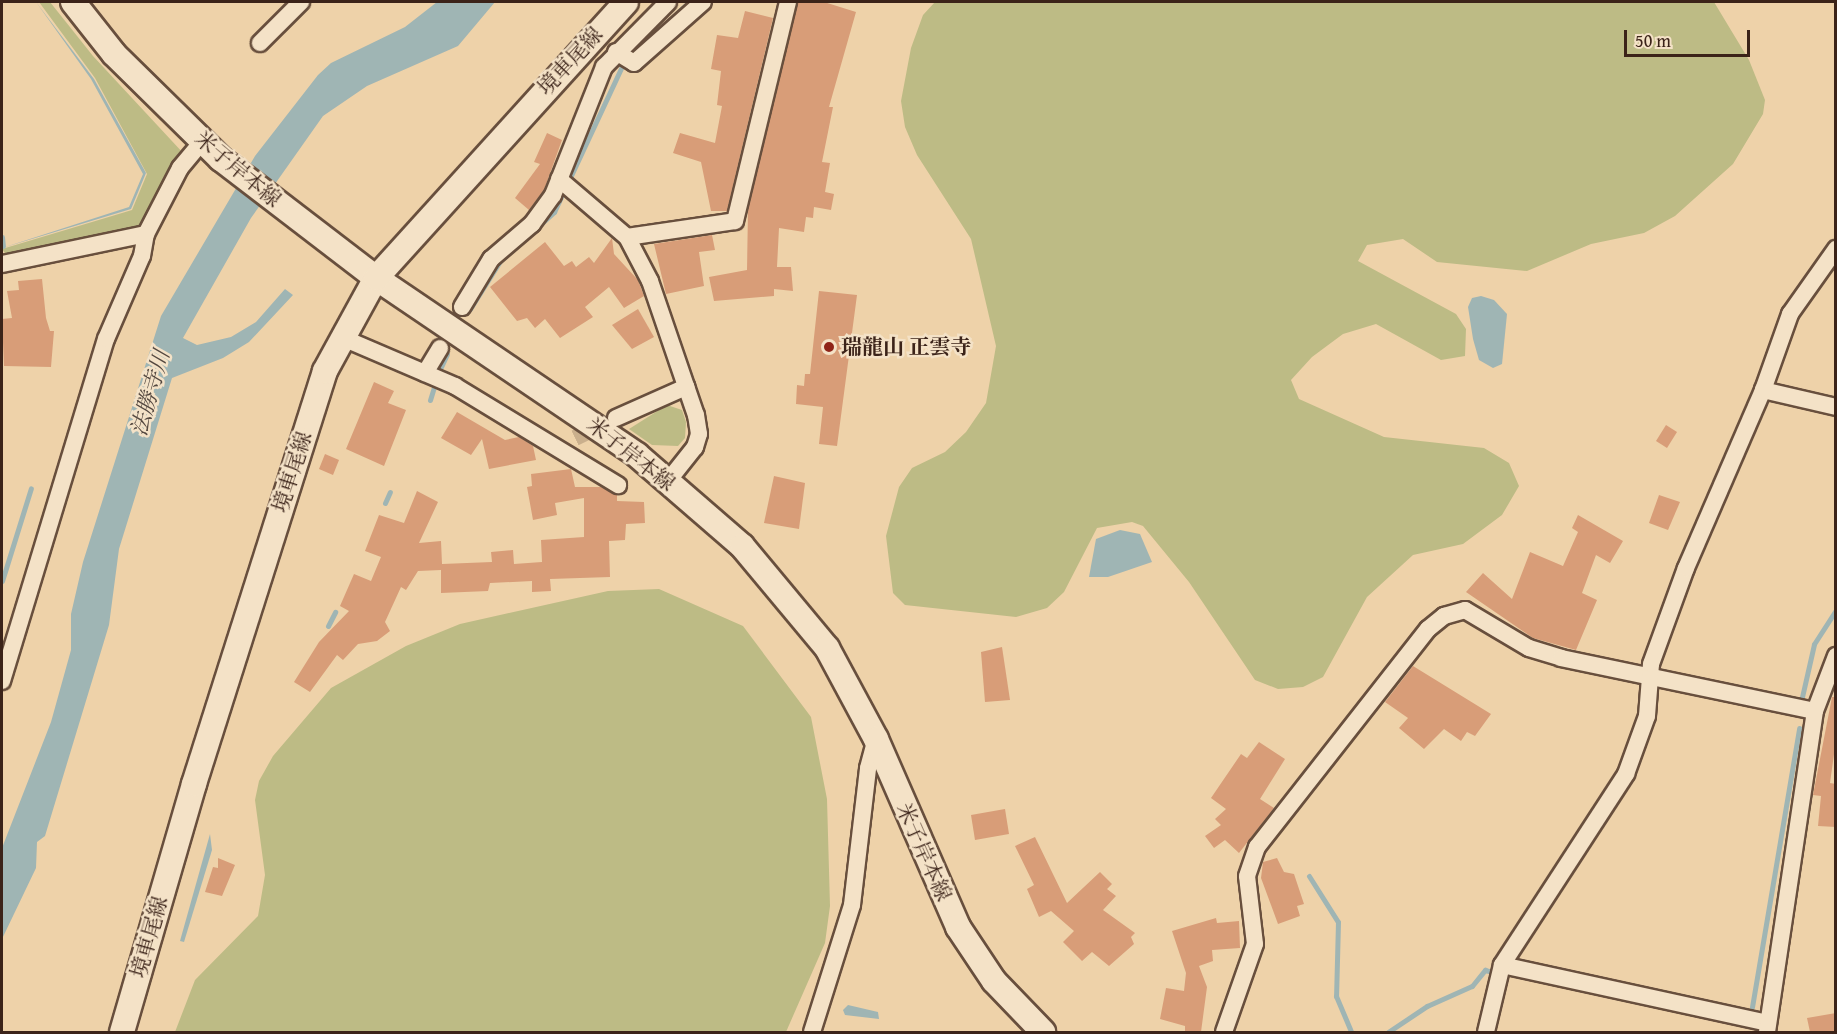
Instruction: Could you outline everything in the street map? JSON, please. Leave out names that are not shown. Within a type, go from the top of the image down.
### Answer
[{"type":"main road","name":"米子岸本線","points":[[73,2],[114,54],[221,159],[376,278],[537,383],[668,481],[742,546],[779,586],[827,648],[876,738],[958,927],[994,981],[1043,1032]]},
{"type":"main road","name":"境車尾線","points":[[122,1032],[270,542],[325,371],[376,278],[626,2]]},
{"type":"street","points":[[260,43],[301,2]]},
{"type":"street","points":[[462,307],[491,259],[532,224],[565,184],[604,67],[622,57],[668,2]]},
{"type":"street","points":[[622,57],[634,63],[703,2]]},
{"type":"street","points":[[627,237],[735,221],[788,2]]},
{"type":"street","points":[[2,681],[106,339],[142,256],[146,234],[180,168],[202,142]]},
{"type":"street","points":[[565,184],[627,237],[650,281],[687,387],[699,434],[695,447],[668,481]]},
{"type":"street","points":[[2,264],[146,234]]},
{"type":"street","points":[[1486,1032],[1502,965],[1626,774],[1647,716],[1648,676],[1686,568],[1763,390],[1790,314],[1836,249]]},
{"type":"street","points":[[343,338],[455,386],[618,485]]},
{"type":"street","points":[[426,373],[440,348]]},
{"type":"street","points":[[616,418],[687,387]]},
{"type":"street","points":[[1763,390],[1836,407]]},
{"type":"street","points":[[558,447],[575,438]]},
{"type":"street","points":[[1224,1032],[1255,944],[1247,876],[1257,847],[1436,622],[1456,609],[1465,610],[1529,648],[1815,711]]},
{"type":"street","points":[[1502,965],[1767,1028],[1815,711],[1836,656]]},
{"type":"street","points":[[812,1032],[852,905],[868,768],[876,738]]},
{"type":"shaded area","points":[[39,2],[50,2],[93,56],[184,154],[144,228],[7,256],[2,249],[132,210],[147,174],[95,78]]},
{"type":"shaded area","points":[[935,2],[1714,2],[1749,60],[1765,100],[1763,114],[1733,164],[1675,216],[1644,233],[1591,244],[1527,271],[1437,262],[1403,239],[1367,245],[1358,261],[1456,314],[1466,329],[1465,356],[1441,360],[1376,324],[1343,334],[1312,357],[1291,380],[1299,399],[1384,437],[1484,448],[1509,463],[1519,486],[1502,515],[1463,544],[1413,555],[1367,597],[1323,677],[1303,687],[1278,689],[1255,680],[1189,582],[1143,526],[1132,522],[1097,528],[1064,592],[1047,608],[1016,617],[905,605],[893,593],[886,536],[899,487],[912,468],[945,452],[966,432],[986,403],[996,346],[971,239],[917,155],[905,127],[901,101],[911,48],[923,15]]},
{"type":"shaded area","points":[[667,405],[682,410],[686,422],[685,438],[678,446],[652,445],[629,429]]},
{"type":"shaded area","points":[[659,589],[743,626],[811,717],[827,799],[830,906],[825,943],[786,1032],[175,1032],[195,980],[258,916],[265,875],[255,800],[259,781],[273,756],[331,688],[406,646],[460,624],[608,591]]},
{"type":"water","points":[[36,2],[94,79],[146,173],[131,209],[2,248],[129,207],[143,174],[91,79]]},
{"type":"water","name":"法勝寺川","points":[[437,2],[495,2],[458,46],[367,86],[323,116],[251,218],[183,338],[197,345],[231,337],[256,322],[285,289],[293,295],[249,342],[223,358],[172,378],[119,549],[109,625],[45,836],[37,842],[36,868],[2,939],[2,848],[51,722],[71,650],[71,614],[83,562],[161,316],[255,156],[318,75],[331,63],[405,27]]},
{"type":"water","points":[[1481,296],[1494,300],[1507,314],[1502,364],[1493,368],[1479,360],[1473,339],[1468,307],[1472,298]]},
{"type":"water","points":[[1120,530],[1140,534],[1152,562],[1108,577],[1089,577],[1096,539]]},
{"type":"water","points":[[210,834],[212,850],[184,942],[180,941]]},
{"type":"water","points":[[848,1005],[878,1012],[879,1019],[845,1015],[843,1010]]},
{"type":"building","points":[[798,2],[824,2],[856,12],[829,107],[833,107],[822,162],[830,163],[825,192],[834,194],[831,210],[814,207],[813,218],[806,217],[804,232],[779,228],[777,267],[791,267],[793,291],[774,289],[774,296],[714,301],[709,277],[747,270],[748,210]]},
{"type":"building","points":[[745,11],[773,18],[727,211],[711,211],[701,162],[673,153],[680,133],[715,143],[722,106],[717,105],[721,71],[711,69],[717,35],[738,38]]},
{"type":"building","points":[[547,133],[562,140],[544,190],[529,210],[515,198],[540,164],[534,162]]},
{"type":"building","points":[[712,235],[715,250],[699,252],[704,286],[666,294],[654,244]]},
{"type":"building","points":[[612,238],[614,254],[638,280],[644,296],[624,308],[609,287],[585,307],[593,317],[560,338],[545,319],[535,328],[527,318],[517,321],[490,287],[545,242],[564,266],[572,261],[576,267],[589,257],[594,263]]},
{"type":"building","points":[[42,279],[46,318],[50,331],[54,331],[51,367],[4,366],[2,319],[12,318],[7,291],[19,290],[18,281]]},
{"type":"building","points":[[819,291],[857,295],[837,446],[819,444],[823,407],[796,404],[797,385],[804,386],[805,374],[810,374]]},
{"type":"building","points":[[638,309],[654,337],[632,349],[612,325]]},
{"type":"building","points":[[374,382],[394,391],[388,403],[406,410],[384,466],[346,449]]},
{"type":"building","points":[[457,412],[505,440],[519,437],[533,446],[536,460],[489,469],[482,439],[471,455],[441,438]]},
{"type":"building","points":[[1666,425],[1677,432],[1667,448],[1656,441]]},
{"type":"building","points":[[325,454],[339,460],[333,475],[319,469]]},
{"type":"building","points":[[571,469],[575,487],[601,487],[617,495],[617,501],[644,502],[645,523],[626,524],[625,540],[609,541],[610,577],[550,579],[551,591],[532,592],[532,581],[490,583],[488,591],[441,593],[441,570],[418,571],[406,590],[401,587],[385,622],[390,631],[377,641],[358,644],[343,660],[337,655],[310,692],[294,682],[319,642],[349,611],[340,606],[354,574],[371,581],[381,557],[365,551],[379,515],[404,523],[417,491],[438,502],[419,543],[441,541],[442,564],[492,562],[491,552],[513,550],[514,564],[542,562],[541,540],[584,537],[584,498],[555,503],[557,515],[533,520],[527,487],[532,486],[531,474]]},
{"type":"building","points":[[774,476],[805,483],[799,529],[764,523]]},
{"type":"building","points":[[1659,495],[1680,502],[1668,530],[1649,523]]},
{"type":"building","points":[[1578,515],[1623,541],[1610,563],[1596,555],[1582,593],[1597,600],[1576,650],[1533,638],[1466,592],[1483,573],[1512,599],[1530,552],[1563,566],[1578,532],[1572,528]]},
{"type":"building","points":[[1002,647],[1010,700],[985,702],[981,652]]},
{"type":"building","points":[[1413,666],[1491,714],[1475,736],[1467,732],[1461,741],[1444,729],[1424,749],[1399,728],[1408,718],[1385,702]]},
{"type":"building","points":[[1832,697],[1836,697],[1836,740],[1830,783],[1836,784],[1836,827],[1818,826],[1821,796],[1813,795]]},
{"type":"building","points":[[1259,742],[1285,759],[1260,799],[1274,808],[1239,853],[1225,840],[1214,848],[1205,836],[1221,825],[1215,819],[1226,809],[1211,798],[1241,754],[1247,758]]},
{"type":"building","points":[[1005,809],[1009,834],[975,840],[971,815]]},
{"type":"building","points":[[1035,837],[1067,903],[1100,872],[1112,884],[1107,889],[1116,896],[1103,910],[1135,933],[1131,937],[1134,944],[1109,966],[1092,952],[1082,961],[1063,942],[1074,931],[1051,911],[1039,917],[1027,889],[1034,885],[1015,846]]},
{"type":"building","points":[[218,858],[235,865],[222,896],[205,892],[213,867],[218,868]]},
{"type":"building","points":[[1277,858],[1284,872],[1294,874],[1304,904],[1297,906],[1300,916],[1278,924],[1261,878],[1263,862]]},
{"type":"building","points":[[1216,918],[1217,923],[1239,921],[1240,948],[1212,950],[1213,961],[1199,966],[1207,987],[1201,1032],[1185,1032],[1185,1026],[1160,1019],[1166,988],[1184,991],[1186,973],[1172,931]]},
{"type":"building","points":[[1836,1013],[1836,1032],[1810,1032],[1807,1018]]},
{"type":"waterway","points":[[633,53],[689,2]]},
{"type":"waterway","points":[[470,309],[500,261],[554,212],[624,62]]},
{"type":"waterway","points":[[2,237],[3,246]]},
{"type":"waterway","points":[[441,367],[447,354]]},
{"type":"waterway","points":[[430,400],[434,387]]},
{"type":"waterway","points":[[2,581],[31,488]]},
{"type":"waterway","points":[[385,503],[390,492]]},
{"type":"waterway","points":[[1802,697],[1814,644],[1836,610]]},
{"type":"waterway","points":[[328,626],[335,612]]},
{"type":"waterway","points":[[1752,1007],[1799,728]]},
{"type":"waterway","points":[[1309,876],[1338,922],[1336,996],[1351,1032]]},
{"type":"waterway","points":[[1388,1032],[1427,1006],[1472,986],[1485,970],[1492,972]]},
{"type":"tunnel","points":[[575,438],[604,424]]},
{"type":"place","name":"瑞龍山 正雲寺","points":[[829,347]]}]
